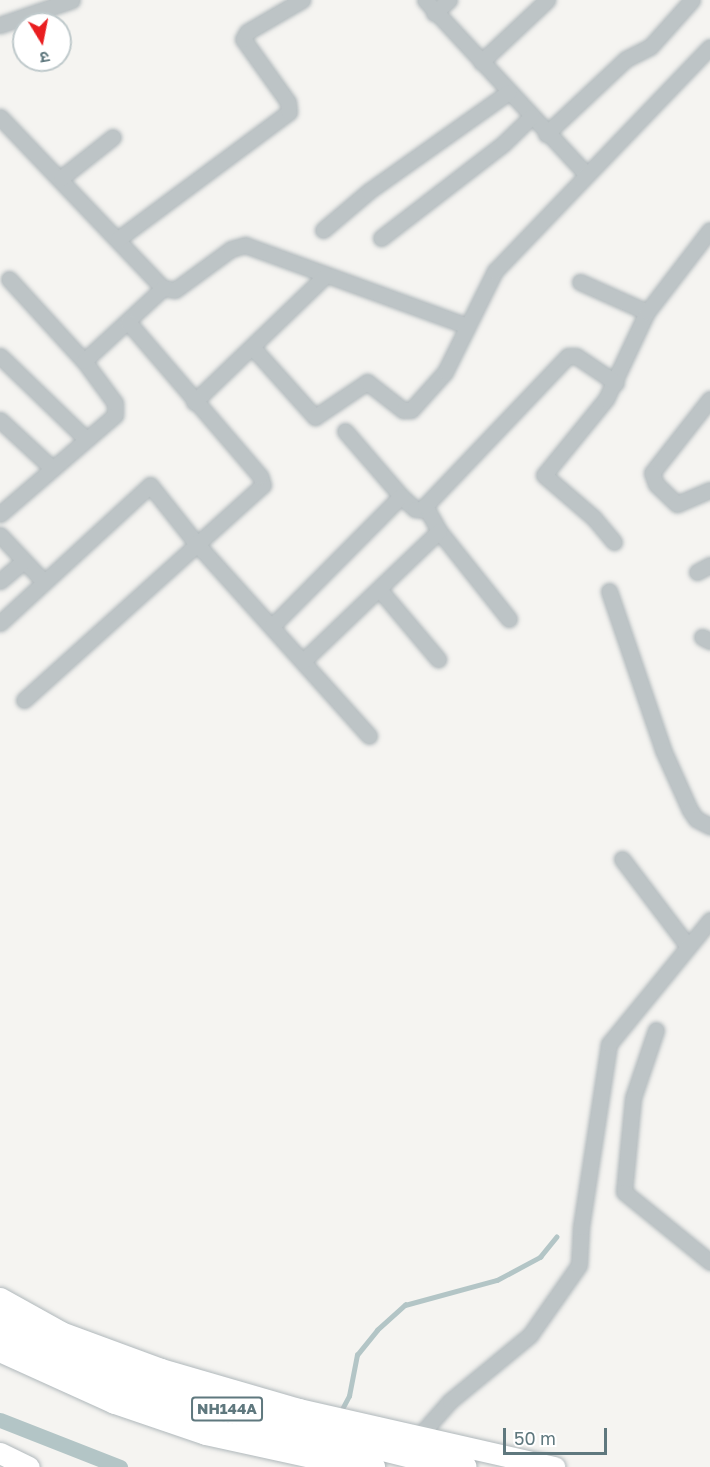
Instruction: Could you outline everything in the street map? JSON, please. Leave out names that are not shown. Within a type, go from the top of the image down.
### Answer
[{"type":"highway","name":"NH144A","points":[[0,1322],[65,1354],[186,1398],[463,1467]]},
{"type":"highway","name":"NH144A","points":[[0,1347],[115,1400],[206,1431],[371,1467]]},
{"type":"street","points":[[0,25],[72,0]]},
{"type":"street","points":[[118,239],[289,112],[288,102],[243,39],[247,32],[302,0]]},
{"type":"street","points":[[425,0],[434,13],[586,174]]},
{"type":"street","points":[[434,13],[449,0]]},
{"type":"street","points":[[481,62],[547,0]]},
{"type":"street","points":[[546,134],[626,59],[650,47],[692,0]]},
{"type":"street","points":[[253,348],[315,417],[367,382],[408,411],[440,380],[495,271],[710,47]]},
{"type":"street","points":[[323,230],[369,191],[509,92]]},
{"type":"street","points":[[0,117],[61,178],[163,288],[175,290],[238,246],[289,260],[325,276],[467,326]]},
{"type":"street","points":[[381,238],[503,144],[531,117]]},
{"type":"street","points":[[61,178],[113,137]]},
{"type":"street","points":[[614,542],[594,518],[544,475],[616,383],[646,312],[710,230]]},
{"type":"street","points":[[194,402],[253,348],[325,276]]},
{"type":"street","points":[[0,514],[117,410],[84,361],[9,279]]},
{"type":"street","points":[[580,282],[646,312]]},
{"type":"street","points":[[84,361],[163,288]]},
{"type":"street","points":[[24,700],[196,543],[259,490],[262,481],[128,322]]},
{"type":"street","points":[[0,356],[86,439]]},
{"type":"street","points":[[425,510],[429,499],[568,356],[576,356],[616,383]]},
{"type":"street","points":[[710,399],[652,474],[656,484],[677,504],[710,490]]},
{"type":"street","points":[[0,420],[52,468]]},
{"type":"street","points":[[345,431],[414,509],[425,510]]},
{"type":"street","points":[[0,623],[147,484],[196,543],[369,736]]},
{"type":"street","points":[[272,626],[401,495]]},
{"type":"street","points":[[425,510],[509,619]]},
{"type":"street","points":[[303,661],[439,531]]},
{"type":"street","points":[[0,535],[44,582]]},
{"type":"street","points":[[0,581],[24,561]]},
{"type":"street","points":[[379,589],[438,659]]},
{"type":"street","points":[[609,591],[663,750],[690,810],[696,819],[710,826]]},
{"type":"street","points":[[622,859],[687,945]]},
{"type":"street","points":[[420,1435],[450,1401],[530,1335],[561,1297],[579,1265],[581,1227],[609,1044],[687,945],[710,920]]},
{"type":"street","points":[[656,1030],[633,1098],[624,1192],[710,1262]]},
{"type":"street","points":[[0,1298],[61,1332],[161,1369],[299,1409],[554,1467]]},
{"type":"street","points":[[0,1358],[40,1380],[180,1433],[309,1467]]},
{"type":"street","points":[[0,1453],[29,1467]]},
{"type":"waterway","points":[[341,1411],[349,1396],[357,1355],[377,1330],[405,1305],[497,1280],[540,1257],[556,1237]]},
{"type":"waterway","points":[[0,1420],[120,1467]]}]
